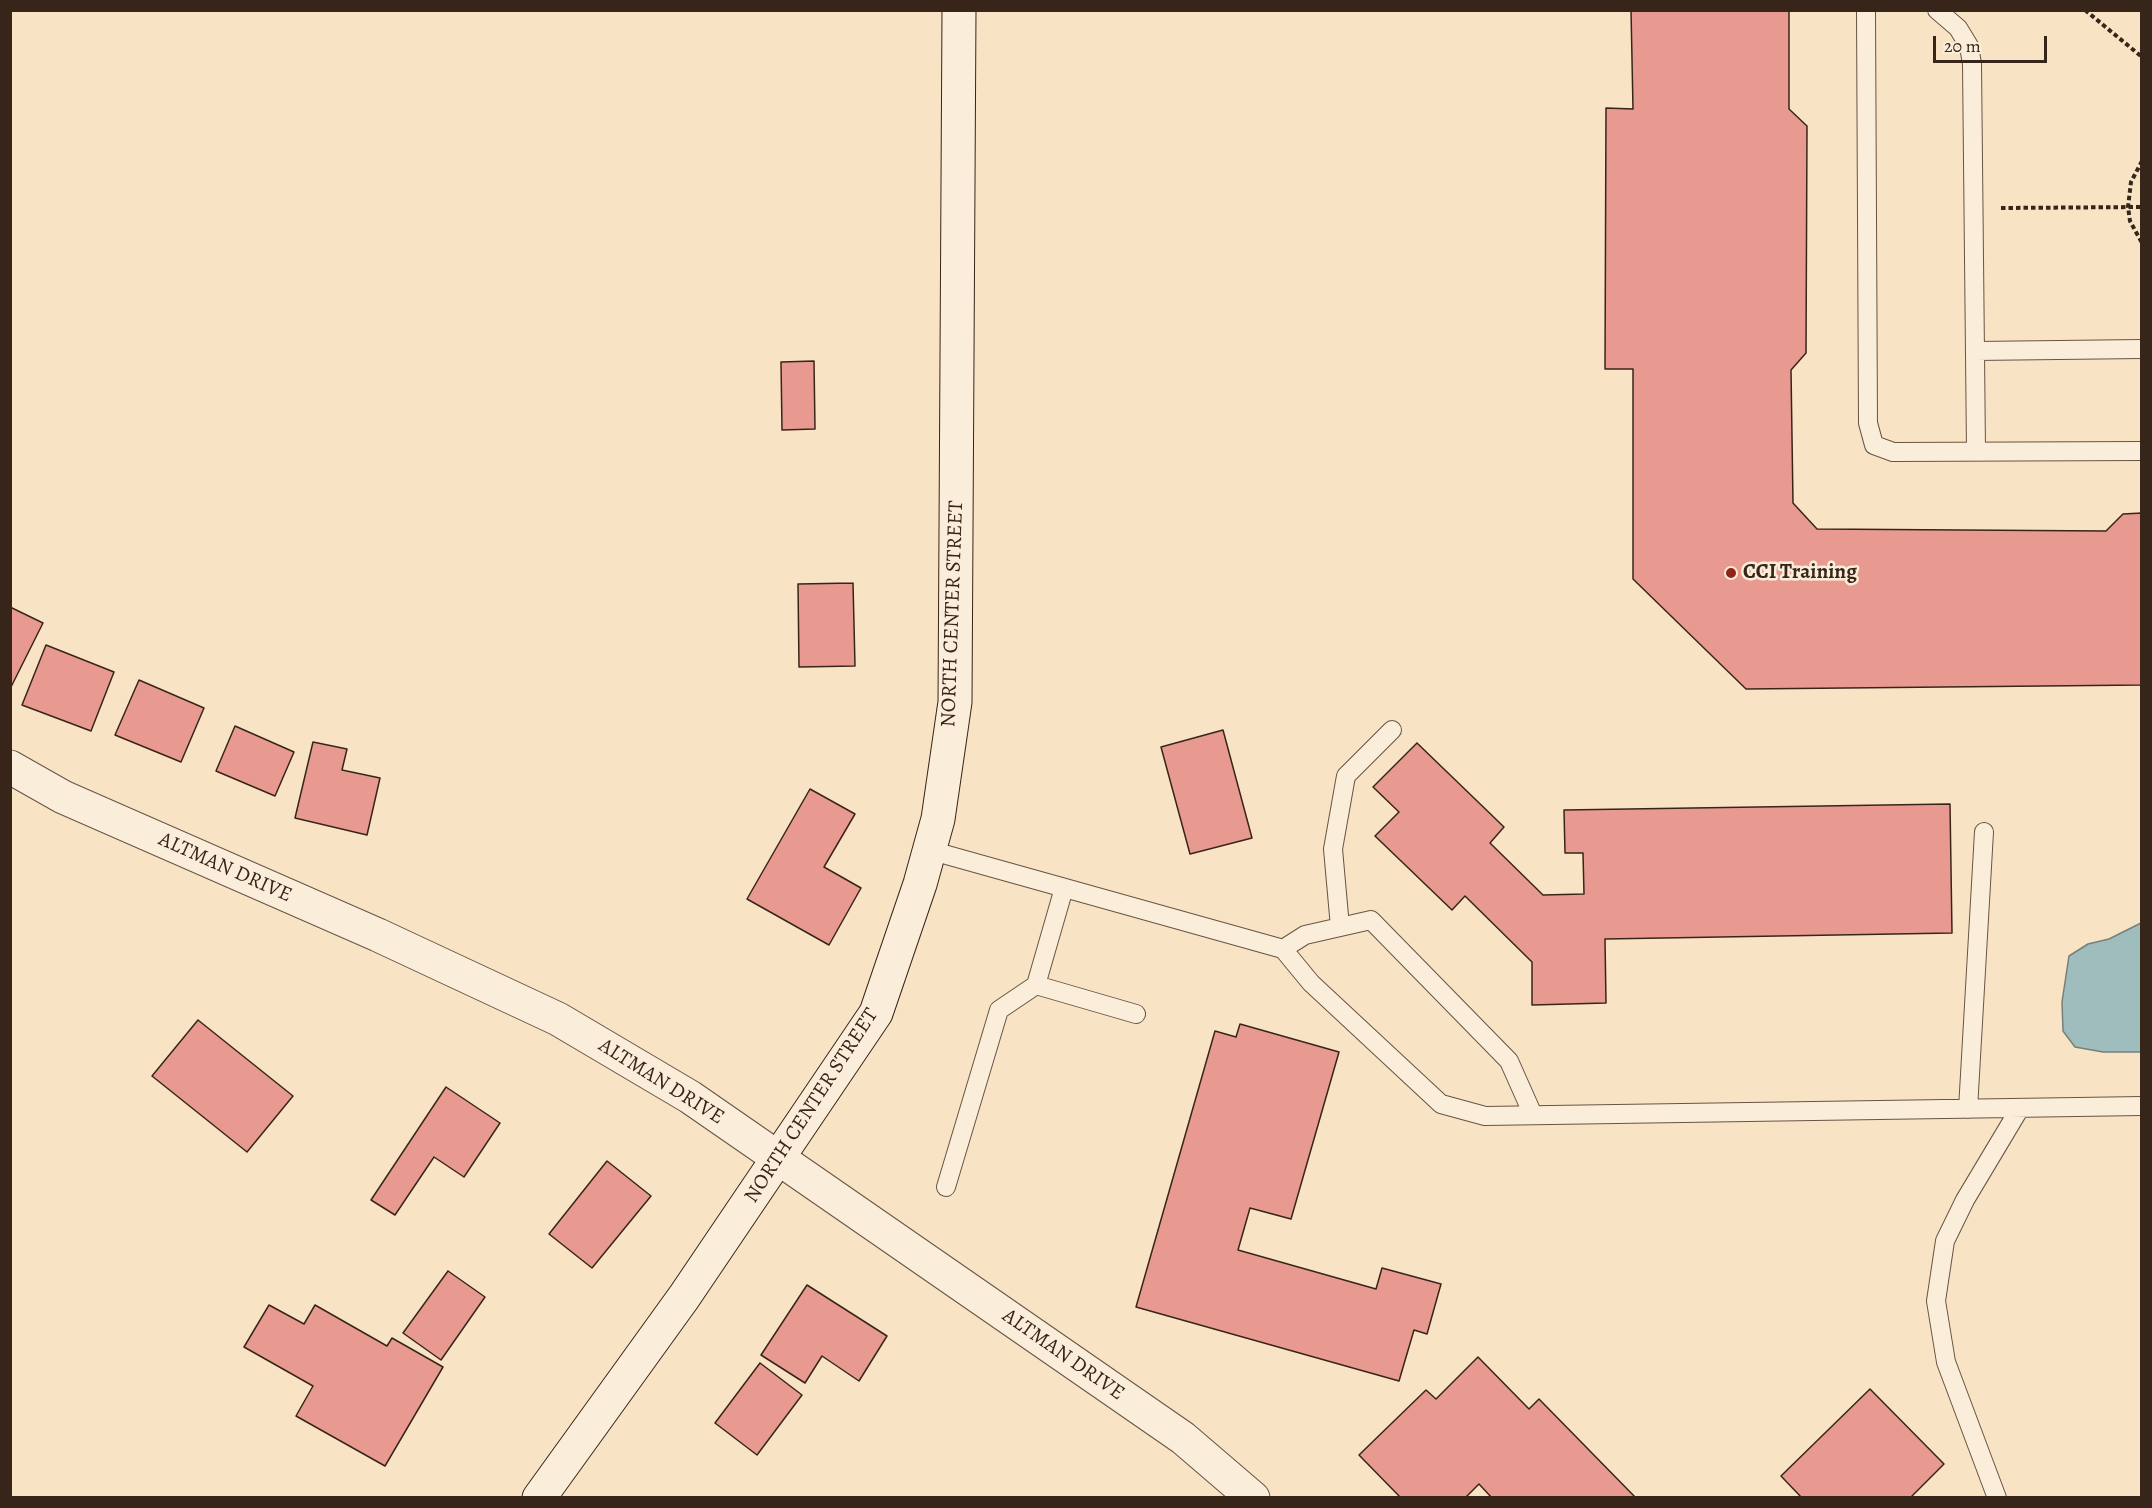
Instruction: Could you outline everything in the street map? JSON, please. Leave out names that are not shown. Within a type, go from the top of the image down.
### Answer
[{"type":"main road","name":"NORTH CENTER STREET","points":[[539,1497],[684,1298],[876,1013],[938,819],[955,702],[959,10]]},
{"type":"main road","name":"ALTMAN DRIVE","points":[[10,767],[63,797],[378,935],[558,1019],[690,1097],[1183,1438],[1252,1497]]},
{"type":"lane","points":[[1866,10],[1868,423],[1874,445],[1893,452],[2142,451]]},
{"type":"lane","points":[[1937,10],[1958,28],[1969,46],[1972,64],[1976,451]]},
{"type":"lane","points":[[1975,351],[2142,349]]},
{"type":"lane","points":[[1340,927],[1333,849],[1346,776],[1392,730]]},
{"type":"lane","points":[[1968,1109],[1984,831]]},
{"type":"lane","points":[[929,850],[1283,949],[1311,983],[1441,1104],[1485,1116],[2142,1106]]},
{"type":"lane","points":[[946,1187],[999,1010],[1036,985],[1064,888]]},
{"type":"lane","points":[[1283,949],[1305,935],[1371,920],[1509,1061],[1533,1115]]},
{"type":"lane","points":[[1036,985],[1136,1014]]},
{"type":"lane","points":[[1997,1497],[1946,1362],[1935,1301],[1945,1241],[1965,1200],[2020,1108]]},
{"type":"path","points":[[2085,10],[2142,57]]},
{"type":"path","points":[[2142,160],[2131,182],[2128,207],[2130,221],[2142,243]]},
{"type":"path","points":[[2000,208],[2142,207]]},
{"type":"water","points":[[2141,923],[2141,1052],[2103,1052],[2075,1047],[2063,1031],[2062,1002],[2069,956],[2088,944],[2109,939]]},
{"type":"building","points":[[1631,10],[1789,10],[1789,109],[1807,126],[1806,353],[1791,370],[1793,503],[1817,529],[2106,531],[2123,514],[2142,513],[2142,685],[1746,689],[1633,579],[1633,369],[1605,369],[1606,108],[1633,109]]},
{"type":"building","points":[[814,361],[815,429],[782,430],[781,362]]},
{"type":"building","points":[[853,583],[855,666],[799,667],[798,584]]},
{"type":"building","points":[[10,607],[43,623],[10,689]]},
{"type":"building","points":[[46,645],[114,672],[91,731],[22,705]]},
{"type":"building","points":[[139,680],[204,708],[181,762],[115,735]]},
{"type":"building","points":[[235,726],[294,752],[275,796],[216,771]]},
{"type":"building","points":[[1223,730],[1252,838],[1190,854],[1161,747]]},
{"type":"building","points":[[313,742],[347,749],[342,770],[380,778],[367,835],[295,818]]},
{"type":"building","points":[[1417,743],[1504,827],[1490,843],[1543,895],[1584,894],[1583,853],[1565,853],[1564,810],[1950,804],[1952,933],[1605,939],[1606,1003],[1532,1005],[1532,962],[1465,896],[1452,910],[1375,836],[1399,812],[1373,787]]},
{"type":"building","points":[[810,789],[855,814],[824,867],[861,888],[829,945],[747,899]]},
{"type":"building","points":[[198,1020],[293,1096],[247,1152],[152,1076]]},
{"type":"building","points":[[1240,1024],[1339,1052],[1291,1219],[1250,1208],[1238,1250],[1376,1289],[1382,1268],[1441,1284],[1427,1334],[1414,1330],[1399,1381],[1136,1307],[1215,1031],[1236,1037]]},
{"type":"building","points":[[446,1087],[500,1123],[464,1177],[434,1157],[395,1215],[371,1200]]},
{"type":"building","points":[[607,1161],[651,1196],[592,1268],[549,1234]]},
{"type":"building","points":[[448,1271],[485,1297],[441,1360],[403,1333]]},
{"type":"building","points":[[807,1285],[887,1336],[859,1381],[822,1356],[805,1383],[761,1355]]},
{"type":"building","points":[[269,1305],[304,1324],[315,1305],[387,1346],[392,1338],[443,1367],[385,1466],[296,1416],[313,1386],[244,1347]]},
{"type":"building","points":[[1478,1357],[1529,1409],[1539,1399],[1636,1498],[1492,1498],[1479,1484],[1465,1498],[1401,1498],[1359,1455],[1426,1390],[1436,1399]]},
{"type":"building","points":[[760,1363],[802,1395],[757,1455],[715,1423]]},
{"type":"building","points":[[1870,1389],[1944,1464],[1910,1498],[1802,1498],[1781,1476]]},
{"type":"place","name":"CCI Training","points":[[1731,573]]}]
